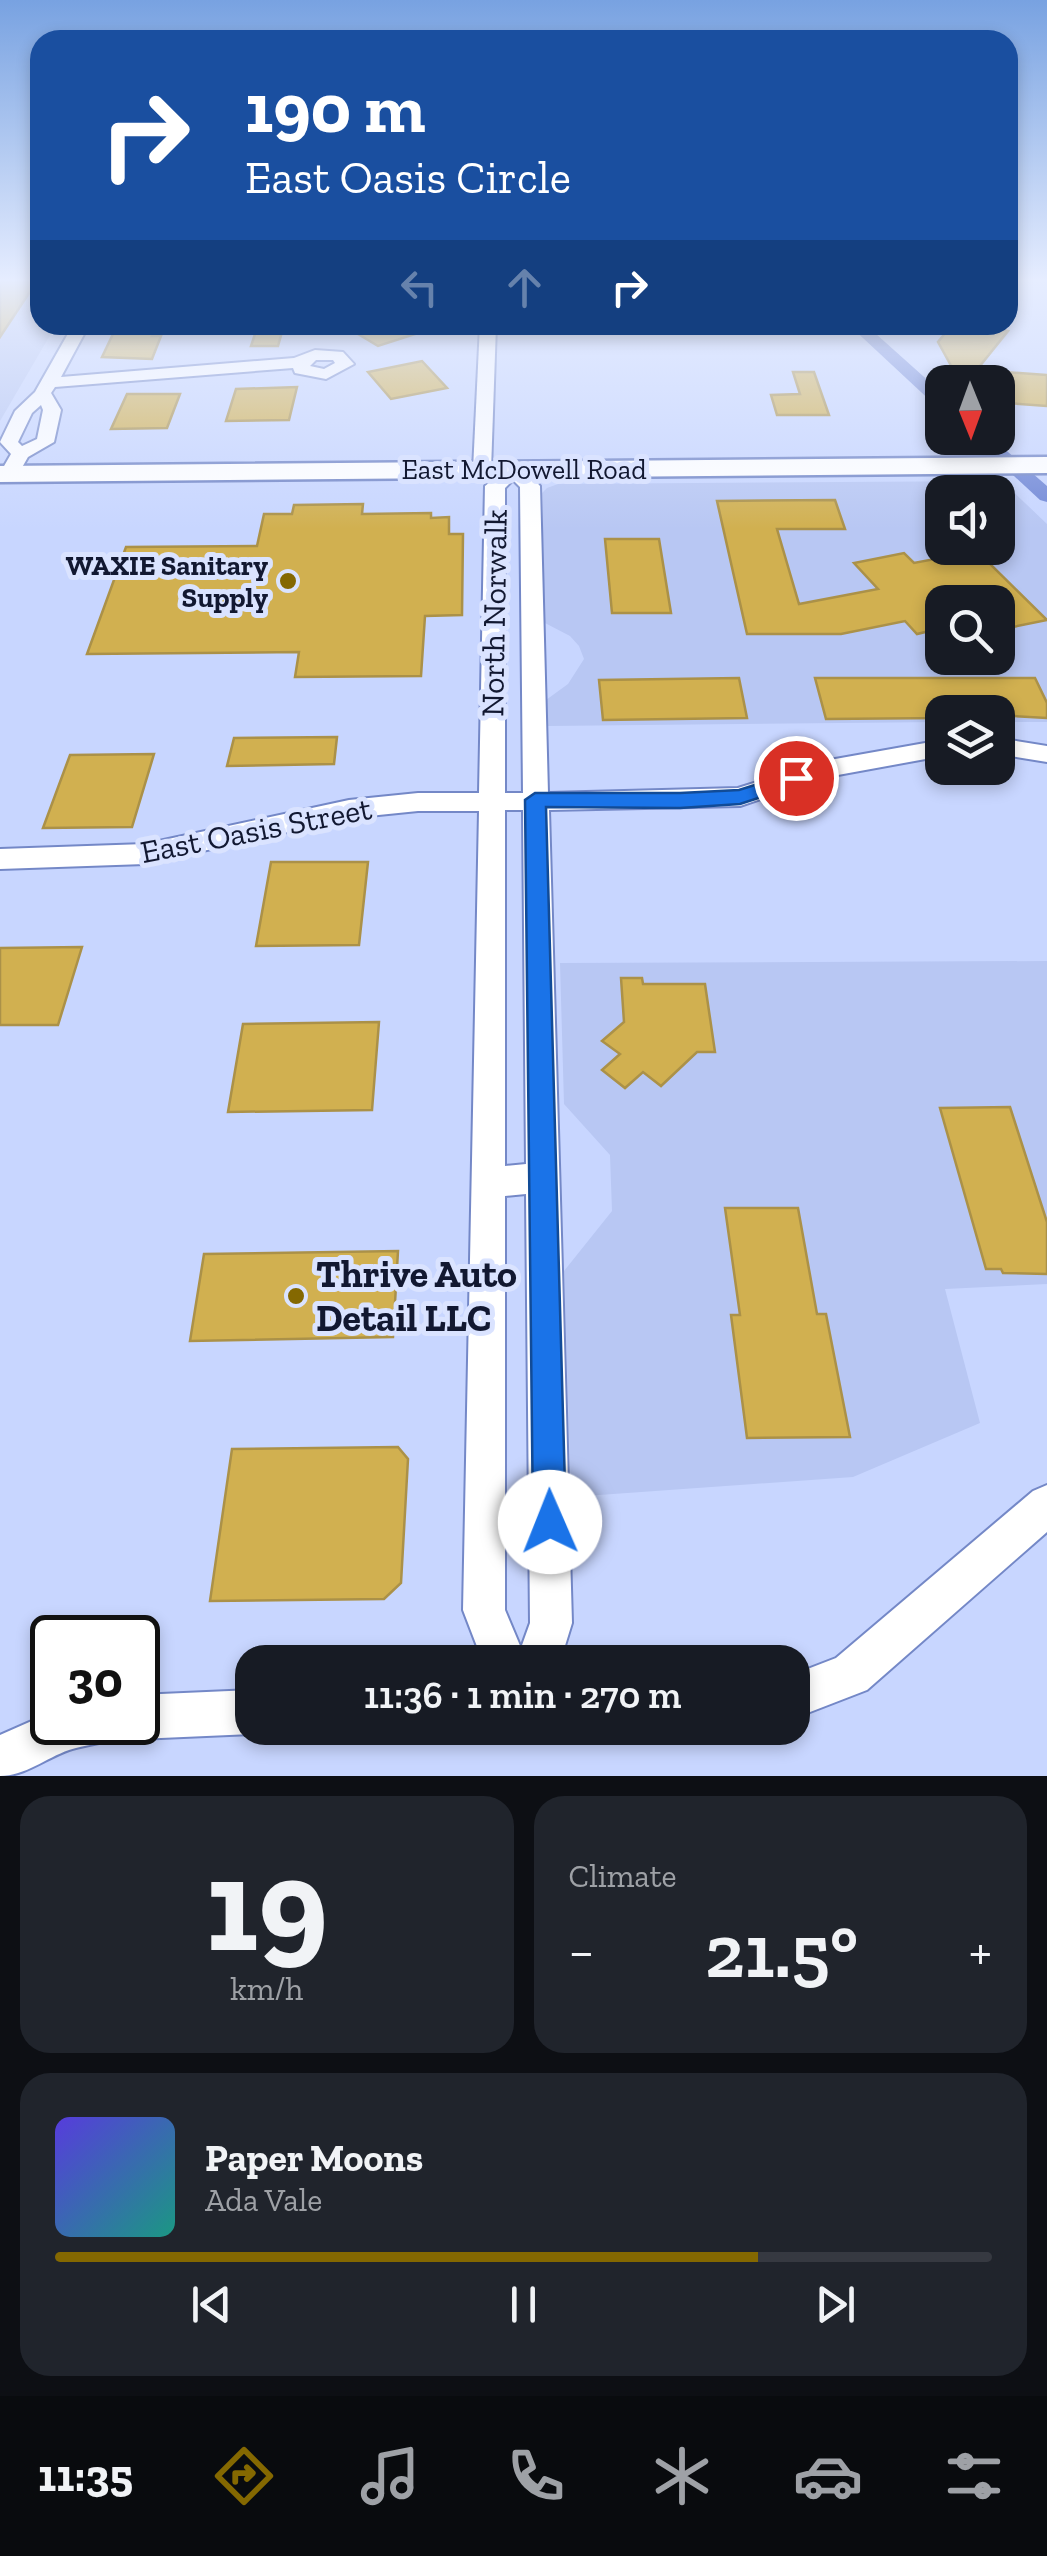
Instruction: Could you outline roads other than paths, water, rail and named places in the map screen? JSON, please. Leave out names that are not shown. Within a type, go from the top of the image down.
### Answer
[{"type":"main road","name":"East McDowell Road","points":[[10,467],[514,470],[1043,465]]},
{"type":"street","points":[[10,467],[8,444],[24,411],[46,388],[60,364]]},
{"type":"street","points":[[46,388],[273,364]]},
{"type":"street","name":"North Norwalk","points":[[482,470],[486,364]]},
{"type":"street","points":[[10,467],[45,442],[52,410],[46,388]]},
{"type":"street","name":"North Norwalk","points":[[498,1645],[484,1610],[490,1182],[513,799],[530,486],[514,470],[495,486],[513,799],[543,1178],[551,1622],[544,1645]]},
{"type":"street","points":[[1015,749],[1047,754]]},
{"type":"street","name":"East Oasis Street","points":[[0,859],[145,854],[298,824],[348,809],[513,799],[680,801],[740,797],[824,769],[925,751]]},
{"type":"street","points":[[490,1182],[543,1178]]},
{"type":"street","points":[[810,1690],[851,1674],[1047,1505]]},
{"type":"street","points":[[160,1717],[235,1713]]},
{"type":"street","points":[[0,1758],[30,1745]]},
{"type":"waterway","points":[[900,364],[925,387]]},
{"type":"waterway","points":[[1001,455],[1047,496]]},
{"type":"place","name":"WAXIE Sanitary Supply","points":[[288,581]]},
{"type":"place","name":"Thrive Auto Detail LLC","points":[[296,1296]]}]
